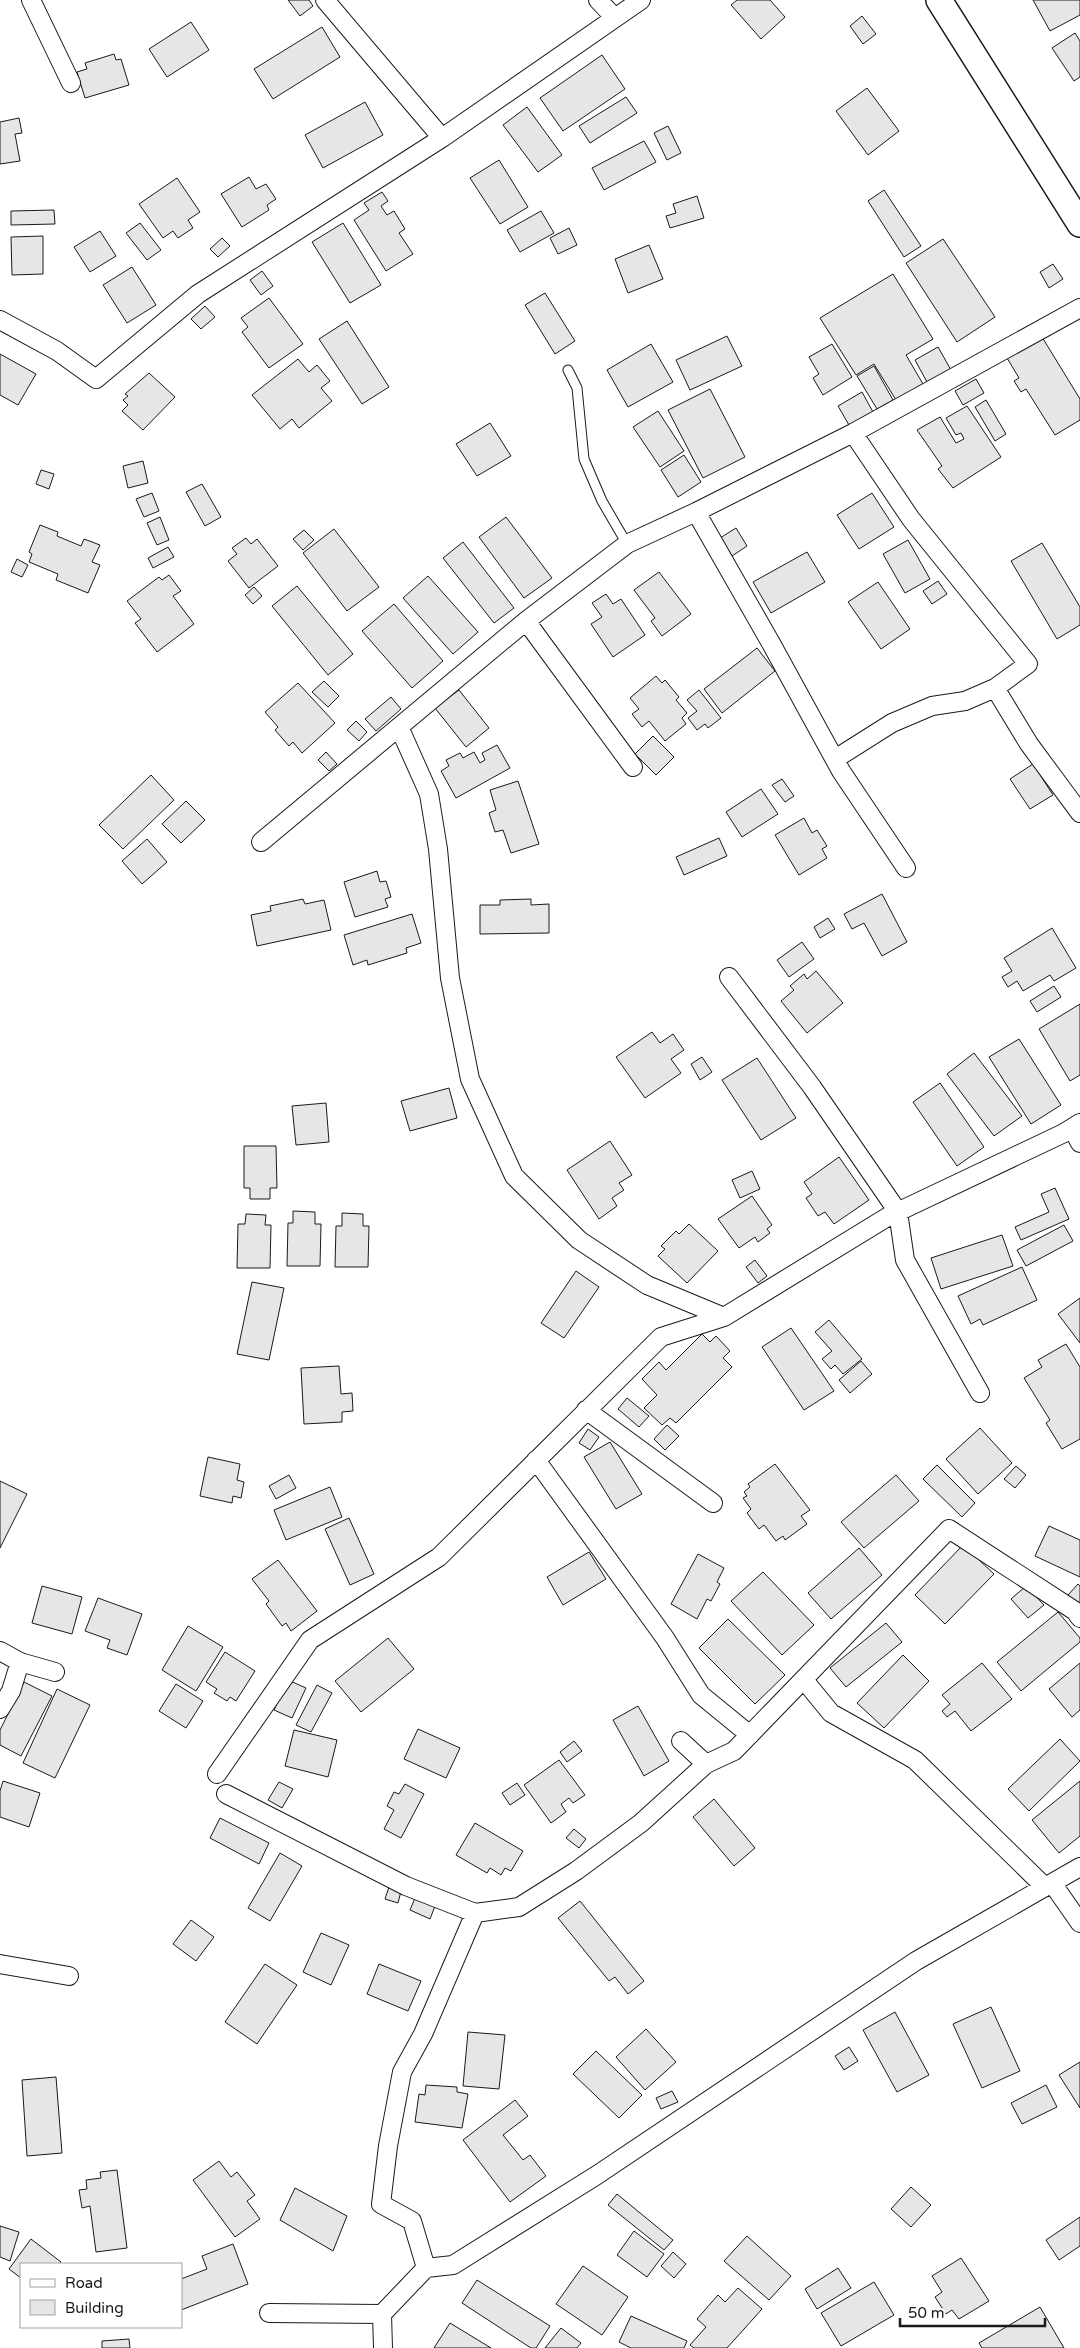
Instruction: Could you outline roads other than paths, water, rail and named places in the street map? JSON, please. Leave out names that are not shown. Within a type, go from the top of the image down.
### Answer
[{"type":"main road","points":[[939,0],[1080,224]]},
{"type":"street","points":[[31,0],[71,83]]},
{"type":"street","points":[[325,0],[442,138]]},
{"type":"street","points":[[598,0],[615,18]]},
{"type":"street","points":[[0,320],[57,351],[96,379],[198,294],[442,138],[641,0]]},
{"type":"street","points":[[262,842],[526,621],[627,544],[696,512],[853,433],[1080,308]]},
{"type":"street","points":[[834,759],[892,723],[932,706],[965,701],[995,688],[1028,664],[911,519],[853,433]]},
{"type":"street","points":[[696,512],[834,759],[906,868]]},
{"type":"street","points":[[526,621],[634,767]]},
{"type":"street","points":[[995,688],[1029,744],[1080,813]]},
{"type":"street","points":[[400,728],[429,794],[438,849],[450,978],[470,1079],[514,1176],[586,1245],[647,1286],[724,1317]]},
{"type":"street","points":[[729,976],[812,1087],[898,1212],[905,1260],[980,1394]]},
{"type":"street","points":[[217,1774],[310,1640],[439,1556],[661,1337],[724,1317],[898,1212],[1077,1131]]},
{"type":"street","points":[[586,1410],[713,1504]]},
{"type":"street","points":[[536,1460],[665,1638],[701,1695],[750,1736]]},
{"type":"street","points":[[226,1794],[406,1886],[475,1913],[519,1907],[576,1871],[641,1823],[706,1764],[734,1751],[948,1529],[1074,1611],[1080,1618]]},
{"type":"street","points":[[0,1651],[20,1662],[56,1672]]},
{"type":"street","points":[[0,1710],[11,1691],[20,1662]]},
{"type":"street","points":[[804,1680],[831,1713],[916,1760],[1048,1885],[1080,1923]]},
{"type":"street","points":[[681,1741],[706,1764]]},
{"type":"street","points":[[383,2348],[382,2314],[426,2268],[453,2265],[597,2175],[916,1961],[1080,1867]]},
{"type":"street","points":[[426,2268],[412,2221],[382,2204],[388,2146],[402,2072],[424,2034],[475,1913]]},
{"type":"street","points":[[0,1964],[70,1976]]},
{"type":"street","points":[[269,2313],[382,2314]]},
{"type":"lane","points":[[568,370],[577,388],[584,459],[602,501],[627,544]]}]
